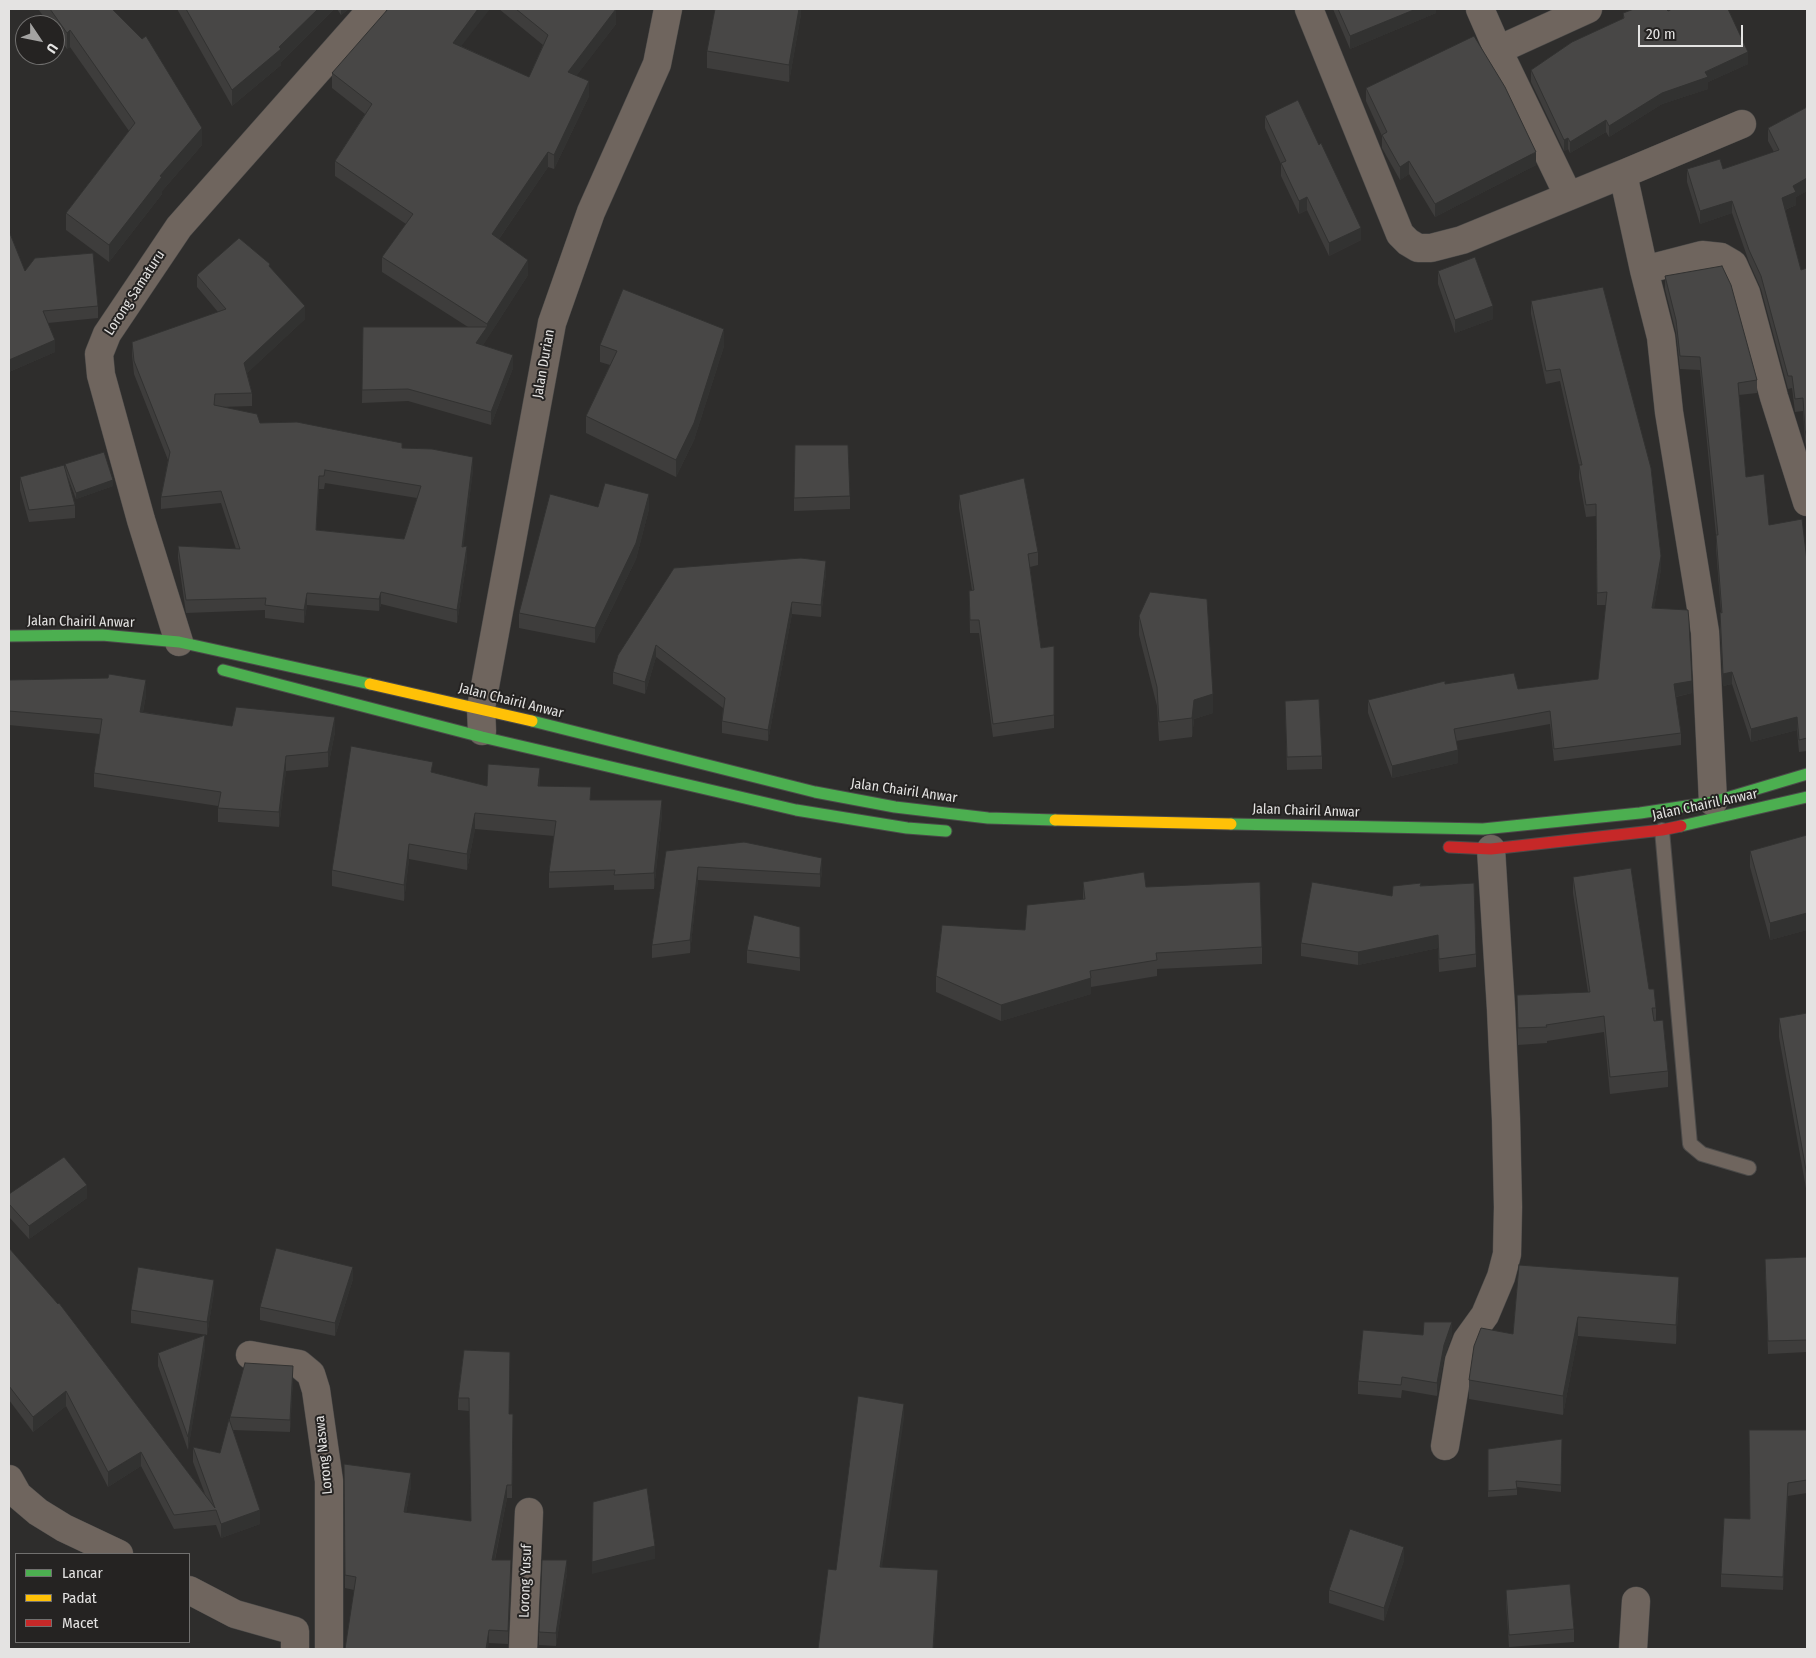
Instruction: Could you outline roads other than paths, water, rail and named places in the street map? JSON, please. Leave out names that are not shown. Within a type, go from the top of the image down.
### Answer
[{"type":"main road","name":"Jalan Chairil Anwar","points":[[9,636],[102,634],[179,642],[481,708],[815,792],[896,807],[988,818],[1364,828],[1483,829],[1640,813],[1713,802],[1807,774]]},
{"type":"main road","points":[[208,666],[482,737],[796,810],[906,828],[953,832]]},
{"type":"main road","name":"Jalan Chairil Anwar","points":[[1442,847],[1491,849],[1662,830],[1807,797]]},
{"type":"main road","points":[[1139,834],[1176,834]]},
{"type":"street","name":"Lorong Samaturu","points":[[179,642],[141,520],[101,375],[99,354],[107,334],[179,227],[372,9]]},
{"type":"street","name":"Jalan Durian","points":[[482,737],[481,708],[552,323],[591,212],[657,64],[668,9]]},
{"type":"street","points":[[1309,9],[1400,234],[1418,248],[1431,248],[1462,240],[1742,124]]},
{"type":"street","points":[[1480,9],[1568,195]]},
{"type":"street","points":[[1498,50],[1588,9]]},
{"type":"street","points":[[1623,174],[1660,337],[1669,412],[1705,632],[1713,802]]},
{"type":"street","points":[[1644,270],[1702,255],[1721,256],[1733,264],[1746,293],[1774,397],[1807,502]]},
{"type":"street","points":[[1445,1446],[1459,1361],[1467,1340],[1485,1315],[1501,1277],[1507,1254],[1506,1120],[1491,849]]},
{"type":"street","name":"Lorong Naswa","points":[[190,1591],[235,1614],[295,1640],[328,1641],[329,1481],[314,1380],[306,1368],[299,1364],[250,1355]]},
{"type":"street","points":[[9,1479],[18,1495],[38,1512],[64,1528],[117,1553]]},
{"type":"street","name":"Lorong Yusuf","points":[[523,1649],[529,1512]]},
{"type":"street","points":[[1633,1649],[1636,1601]]},
{"type":"lane","points":[[1662,830],[1690,1144],[1702,1154],[1749,1168]]}]
